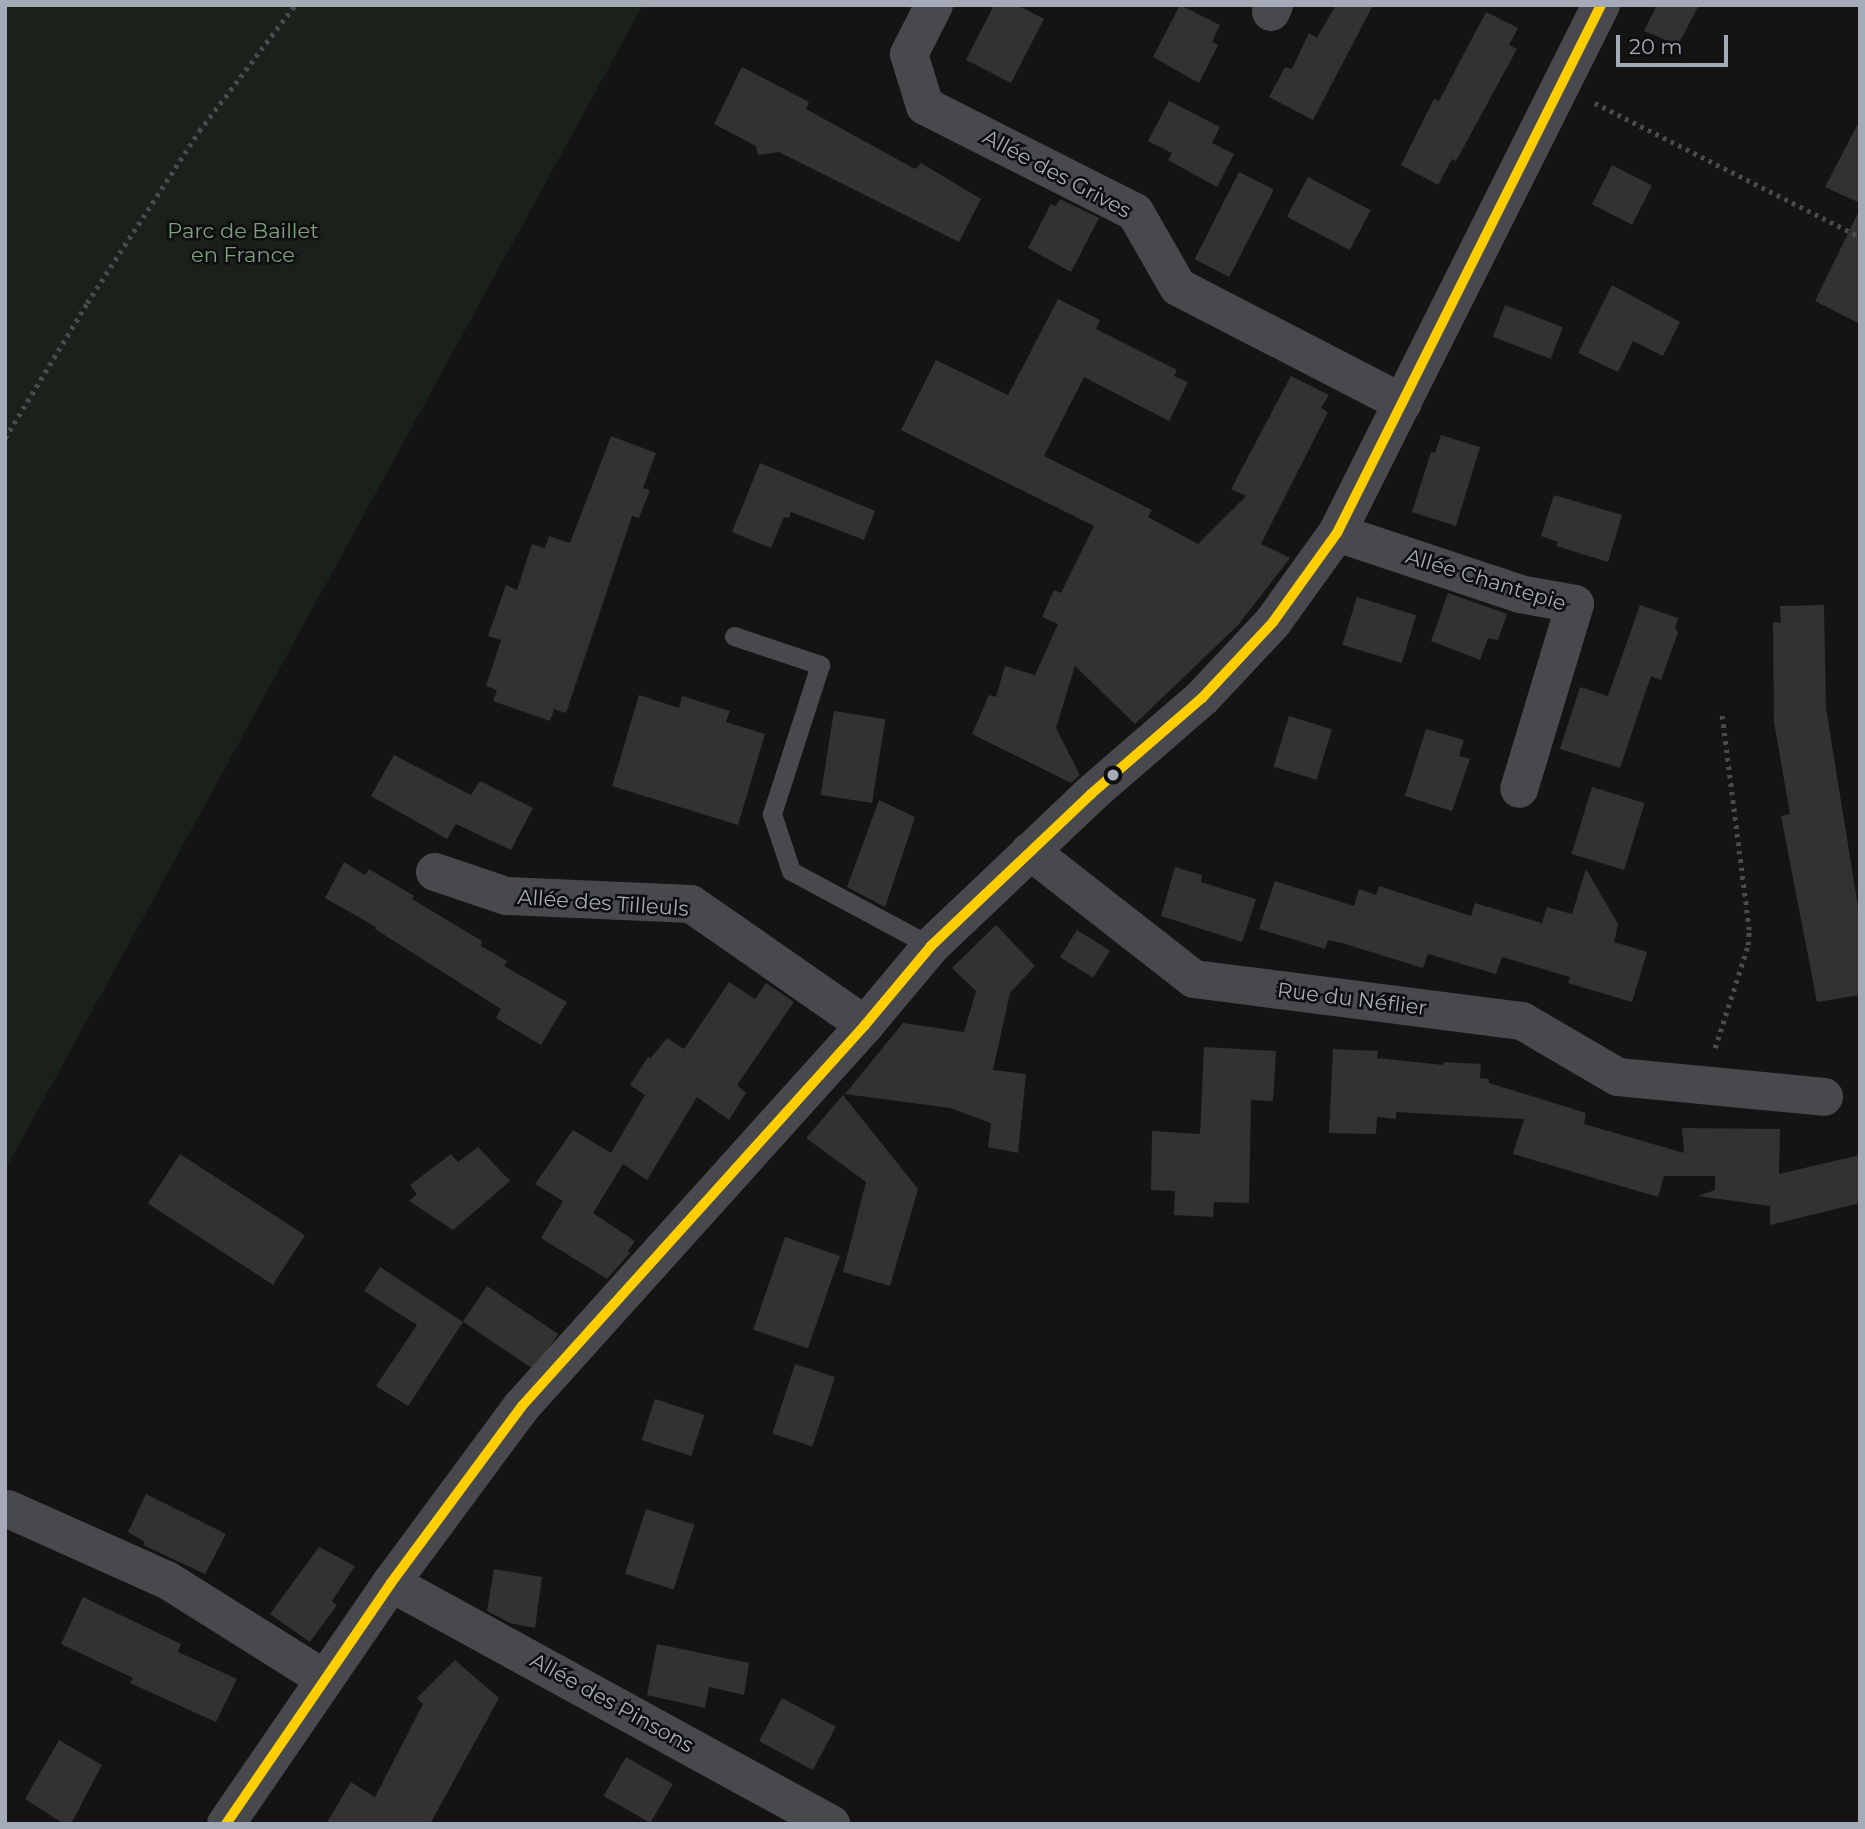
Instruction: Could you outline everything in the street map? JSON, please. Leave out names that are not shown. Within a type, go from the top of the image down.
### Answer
[{"type":"street","name":"Allée des Grives","points":[[934,5],[909,54],[925,106],[1135,212],[1178,287],[1403,403]]},
{"type":"street","points":[[226,1824],[391,1583],[522,1406],[865,1025],[932,946],[1030,851],[1202,698],[1273,622],[1337,533],[1601,5]]},
{"type":"street","name":"Allée Chantepie","points":[[1337,533],[1520,594],[1575,604],[1519,789]]},
{"type":"street","name":"Rue du Néflier","points":[[1030,851],[1194,979],[1522,1021],[1618,1077],[1824,1097]]},
{"type":"street","name":"Allée des Tilleuls","points":[[435,872],[506,896],[691,904],[865,1025]]},
{"type":"street","points":[[8,1509],[167,1580],[325,1679]]},
{"type":"street","name":"Allée des Pinsons","points":[[391,1583],[831,1824]]},
{"type":"lane","points":[[734,636],[820,665],[772,814],[791,871],[932,946]]},
{"type":"path","points":[[5,438],[87,303],[199,131],[295,5]]},
{"type":"path","points":[[1561,86],[1860,237]]},
{"type":"path","points":[[1703,1085],[1749,938],[1722,715]]},
{"type":"green space","name":"Parc de Baillet en France","points":[[5,5],[643,5],[5,1170]]},
{"type":"building","points":[[994,5],[1017,5],[1044,19],[1011,83],[966,60]]},
{"type":"building","points":[[1180,5],[1220,25],[1212,42],[1218,45],[1199,83],[1153,57]]},
{"type":"building","points":[[1336,5],[1373,5],[1313,120],[1269,97],[1285,67],[1292,69],[1309,33],[1317,38]]},
{"type":"building","points":[[1657,5],[1699,5],[1678,45],[1644,31]]},
{"type":"building","points":[[1486,12],[1518,28],[1509,45],[1517,49],[1456,161],[1452,159],[1438,185],[1401,165],[1434,99],[1439,101]]},
{"type":"building","points":[[742,67],[809,102],[806,109],[915,169],[921,163],[981,199],[959,242],[779,152],[758,155],[756,146],[714,124]]},
{"type":"building","points":[[1169,101],[1220,127],[1212,143],[1234,154],[1217,187],[1168,160],[1172,153],[1148,141]]},
{"type":"building","points":[[1860,120],[1860,203],[1825,187]]},
{"type":"building","points":[[1612,165],[1652,185],[1632,225],[1592,204]]},
{"type":"building","points":[[1239,172],[1274,190],[1229,277],[1195,259]]},
{"type":"building","points":[[1308,177],[1371,210],[1350,250],[1287,217]]},
{"type":"building","points":[[1060,199],[1099,218],[1071,272],[1028,248],[1051,204],[1056,206]]},
{"type":"building","points":[[1860,209],[1860,324],[1815,301]]},
{"type":"building","points":[[1612,285],[1680,322],[1663,356],[1633,341],[1618,372],[1578,353]]},
{"type":"building","points":[[1058,299],[1100,320],[1096,329],[1177,370],[1174,376],[1188,382],[1169,421],[1084,377],[1044,456],[1152,510],[1148,517],[1198,544],[1246,496],[1231,489],[1291,376],[1329,395],[1321,408],[1328,412],[1261,544],[1290,558],[1238,625],[1135,724],[1075,666],[1056,728],[1080,775],[1071,783],[972,734],[989,695],[996,697],[1005,666],[1035,675],[1058,624],[1042,617],[1054,590],[1061,593],[1094,526],[901,430],[936,360],[1008,395]]},
{"type":"building","points":[[1505,305],[1563,327],[1551,359],[1493,337]]},
{"type":"building","points":[[1441,435],[1480,447],[1456,526],[1412,512],[1431,452],[1435,453]]},
{"type":"building","points":[[611,436],[656,453],[643,488],[650,490],[639,518],[632,516],[566,713],[554,709],[550,721],[493,701],[497,690],[486,686],[501,640],[488,636],[506,585],[517,590],[532,544],[545,548],[549,536],[570,543]]},
{"type":"building","points":[[760,463],[875,511],[864,540],[791,512],[789,518],[784,517],[771,548],[732,532]]},
{"type":"building","points":[[1554,495],[1622,515],[1608,562],[1556,546],[1558,542],[1541,536]]},
{"type":"building","points":[[1448,593],[1507,614],[1498,640],[1488,638],[1480,660],[1431,641]]},
{"type":"building","points":[[1357,597],[1416,615],[1402,663],[1342,645]]},
{"type":"building","points":[[1640,605],[1678,618],[1675,629],[1678,632],[1661,680],[1651,676],[1620,768],[1560,749],[1580,687],[1608,696]]},
{"type":"building","points":[[1824,605],[1826,708],[1860,919],[1860,995],[1817,1002],[1781,816],[1790,814],[1774,722],[1773,622],[1781,623],[1780,606]]},
{"type":"building","points":[[639,695],[679,708],[682,696],[730,711],[726,722],[765,734],[738,825],[612,786]]},
{"type":"building","points":[[834,711],[885,719],[872,803],[821,795]]},
{"type":"building","points":[[1289,716],[1332,729],[1317,780],[1274,767]]},
{"type":"building","points":[[1426,729],[1464,740],[1459,756],[1470,759],[1452,811],[1405,796]]},
{"type":"building","points":[[394,755],[471,795],[480,781],[533,808],[511,850],[456,824],[447,839],[371,796]]},
{"type":"building","points":[[1592,787],[1645,803],[1624,870],[1572,854]]},
{"type":"building","points":[[879,800],[915,817],[885,907],[847,887]]},
{"type":"building","points":[[344,862],[365,875],[369,869],[414,896],[412,899],[482,941],[481,946],[507,961],[504,966],[567,1002],[541,1045],[496,1018],[501,1009],[375,929],[376,927],[325,898]]},
{"type":"building","points":[[1175,867],[1202,875],[1201,882],[1256,899],[1242,942],[1161,916]]},
{"type":"building","points":[[1586,869],[1618,924],[1614,942],[1647,952],[1632,1002],[1568,983],[1570,977],[1502,957],[1496,974],[1428,954],[1423,968],[1342,943],[1328,940],[1325,949],[1259,929],[1275,881],[1354,906],[1359,889],[1376,895],[1379,886],[1471,916],[1475,903],[1542,923],[1547,907],[1572,914]]},
{"type":"building","points":[[996,925],[1035,966],[1010,993],[993,1070],[1026,1074],[1018,1153],[988,1147],[991,1123],[950,1108],[845,1094],[903,1023],[964,1032],[976,991],[952,968]]},
{"type":"building","points":[[1077,930],[1110,951],[1093,978],[1060,957]]},
{"type":"building","points":[[729,982],[755,999],[766,983],[794,1002],[737,1085],[746,1093],[729,1120],[697,1097],[647,1180],[623,1164],[593,1213],[635,1241],[628,1251],[630,1253],[607,1279],[541,1238],[563,1201],[535,1184],[573,1130],[611,1153],[645,1095],[630,1085],[648,1057],[651,1058],[667,1038],[684,1049]]},
{"type":"building","points":[[1204,1047],[1276,1051],[1273,1101],[1251,1100],[1249,1203],[1214,1202],[1213,1217],[1174,1215],[1175,1191],[1151,1190],[1152,1131],[1200,1134]]},
{"type":"building","points":[[1333,1049],[1378,1051],[1377,1058],[1443,1065],[1444,1062],[1481,1064],[1480,1078],[1489,1079],[1489,1083],[1586,1113],[1584,1124],[1684,1153],[1682,1128],[1780,1129],[1779,1174],[1860,1155],[1860,1203],[1770,1225],[1770,1206],[1698,1196],[1715,1190],[1715,1176],[1664,1176],[1658,1197],[1513,1154],[1524,1119],[1396,1112],[1396,1119],[1377,1117],[1376,1134],[1329,1133]]},
{"type":"building","points":[[843,1095],[918,1189],[890,1286],[843,1272],[866,1182],[806,1138]]},
{"type":"building","points":[[478,1147],[510,1181],[453,1230],[409,1201],[417,1194],[410,1185],[451,1154],[458,1162]]},
{"type":"building","points":[[180,1154],[305,1235],[273,1285],[148,1203]]},
{"type":"building","points":[[785,1237],[840,1256],[808,1349],[753,1330]]},
{"type":"building","points":[[380,1267],[463,1322],[408,1406],[376,1386],[417,1325],[364,1291]]},
{"type":"building","points":[[487,1286],[558,1334],[534,1370],[463,1322]]},
{"type":"building","points":[[795,1364],[835,1377],[812,1446],[772,1433]]},
{"type":"building","points":[[655,1399],[704,1415],[691,1456],[642,1440]]},
{"type":"building","points":[[146,1494],[226,1534],[205,1574],[143,1545],[145,1542],[128,1532]]},
{"type":"building","points":[[646,1509],[695,1525],[673,1589],[625,1574]]},
{"type":"building","points":[[319,1547],[355,1566],[332,1601],[337,1605],[310,1642],[270,1614]]},
{"type":"building","points":[[494,1569],[542,1577],[535,1628],[510,1623],[487,1611]]},
{"type":"building","points":[[83,1597],[181,1644],[178,1652],[237,1679],[216,1722],[130,1683],[133,1678],[61,1644]]},
{"type":"building","points":[[657,1644],[749,1663],[744,1695],[709,1687],[705,1708],[647,1695]]},
{"type":"building","points":[[455,1660],[499,1698],[430,1824],[326,1824],[351,1782],[375,1797],[423,1704],[417,1698]]},
{"type":"building","points":[[782,1698],[836,1727],[813,1770],[759,1741]]},
{"type":"building","points":[[59,1740],[102,1765],[71,1824],[64,1824],[25,1799]]},
{"type":"building","points":[[626,1757],[673,1784],[650,1823],[604,1796]]},
{"type":"transit line","points":[[226,1824],[391,1583],[522,1406],[865,1025],[931,946],[1091,794],[1202,698],[1273,622],[1337,533],[1601,5]]}]
